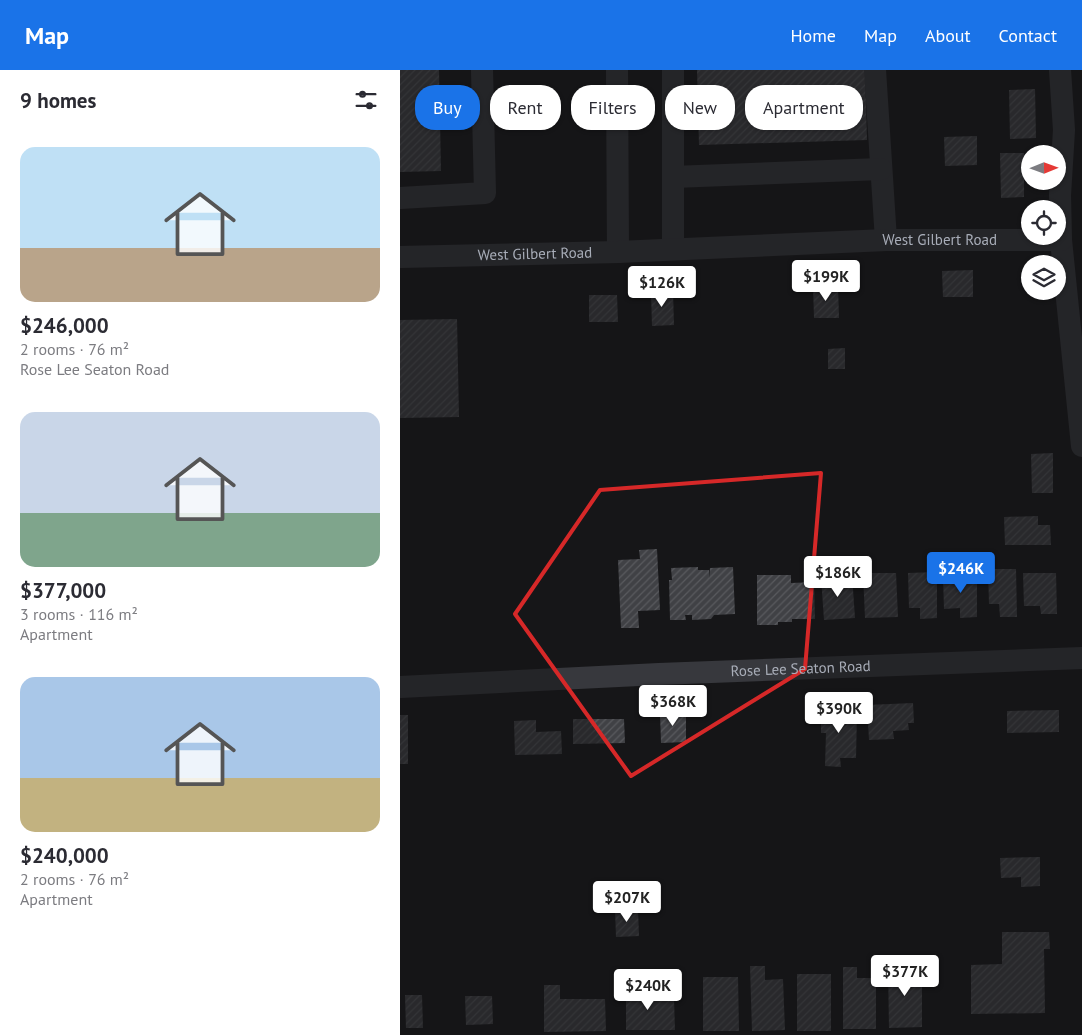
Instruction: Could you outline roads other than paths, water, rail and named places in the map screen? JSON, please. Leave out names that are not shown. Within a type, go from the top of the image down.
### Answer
[{"type":"street","points":[[400,198],[486,193],[482,70]]},
{"type":"street","points":[[617,70],[618,252]]},
{"type":"street","points":[[673,70],[673,249]]},
{"type":"street","points":[[875,70],[886,240]]},
{"type":"street","points":[[1060,70],[1064,130],[1060,200]]},
{"type":"street","points":[[673,177],[881,168]]},
{"type":"street","name":"West Gilbert Road","points":[[400,257],[618,252],[886,240],[1021,240]]},
{"type":"street","points":[[1062,245],[1082,446]]},
{"type":"street","name":"Rose Lee Seaton Road","points":[[400,687],[658,674],[1082,658]]}]
